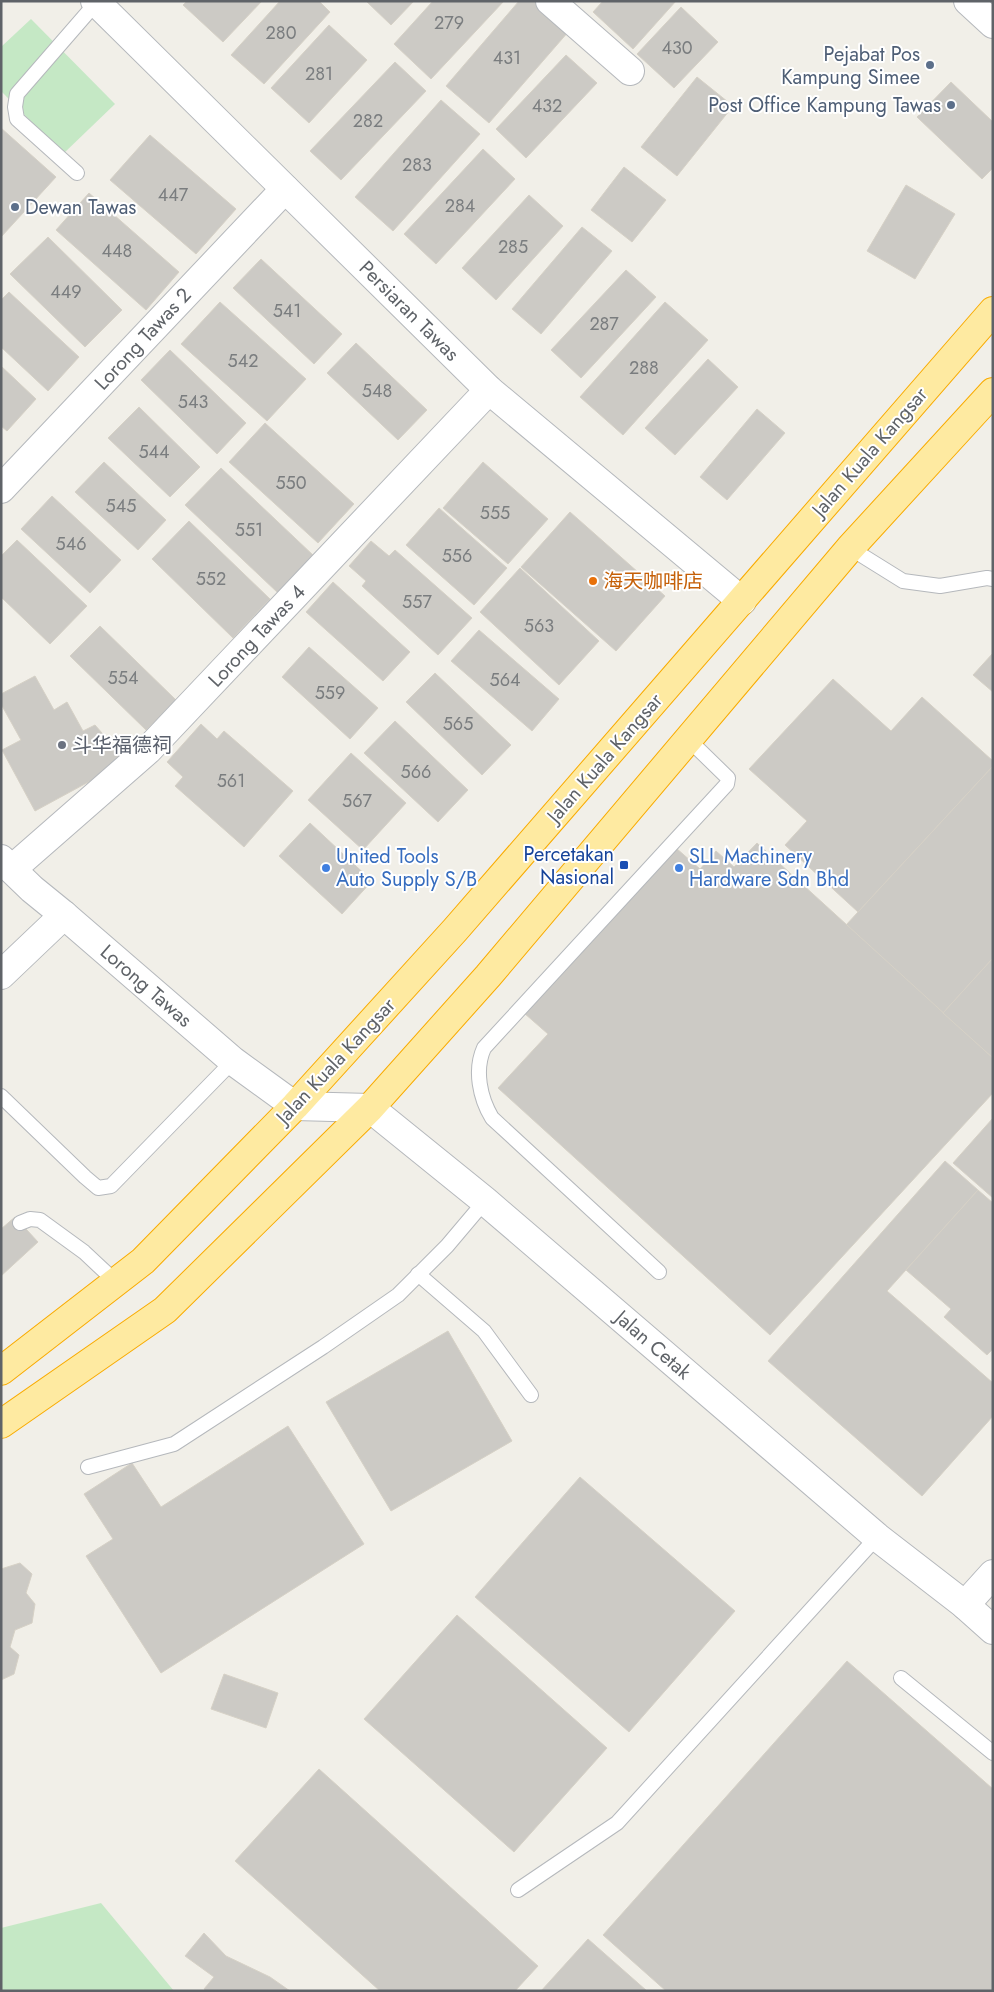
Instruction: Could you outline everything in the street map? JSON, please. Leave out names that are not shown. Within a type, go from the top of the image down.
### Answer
[{"type":"highway","name":"Jalan Kuala Kangsar","points":[[1,1371],[143,1261],[295,1106],[455,930],[993,310]]},
{"type":"highway","points":[[1,1424],[165,1310],[370,1108],[488,976],[850,548],[993,392]]},
{"type":"street","points":[[550,1],[630,71]]},
{"type":"street","points":[[968,1],[993,24]]},
{"type":"street","name":"Persiaran Tawas","points":[[96,2],[489,390],[742,600]]},
{"type":"street","name":"Lorong Tawas 2","points":[[1,489],[285,189]]},
{"type":"street","name":"Lorong Tawas 4","points":[[7,864],[148,750],[489,390]]},
{"type":"street","name":"Lorong Tawas","points":[[7,864],[32,889],[233,1061],[295,1106]]},
{"type":"street","points":[[1,975],[64,915]]},
{"type":"street","points":[[295,1106],[370,1108]]},
{"type":"street","name":"Jalan Cetak","points":[[370,1108],[485,1201],[877,1537],[965,1605],[993,1630]]},
{"type":"street","points":[[965,1605],[993,1574]]},
{"type":"lane","points":[[78,173],[17,119],[15,107],[17,94],[96,2]]},
{"type":"lane","points":[[850,548],[903,581],[940,586],[987,578],[993,579]]},
{"type":"lane","points":[[659,1272],[492,1118],[486,1108],[483,1097],[479,1069],[484,1048],[727,784],[728,778],[688,738]]},
{"type":"lane","points":[[1,1096],[98,1188],[110,1186],[233,1061]]},
{"type":"lane","points":[[88,1467],[174,1444],[346,1332],[398,1295],[446,1246],[485,1201]]},
{"type":"lane","points":[[20,1223],[30,1218],[40,1220],[84,1252],[116,1282]]},
{"type":"lane","points":[[418,1274],[484,1331],[531,1395]]},
{"type":"lane","points":[[518,1890],[617,1823],[877,1537]]},
{"type":"lane","points":[[901,1678],[993,1754]]},
{"type":"green space","points":[[31,19],[115,104],[63,154],[1,91],[1,47]]},
{"type":"green space","points":[[101,1903],[174,1991],[1,1991],[1,1928]]},
{"type":"building","points":[[187,1],[262,1],[223,42],[183,5]]},
{"type":"building","points":[[280,1],[319,1],[330,12],[264,84],[231,55]]},
{"type":"building","points":[[366,1],[414,1],[391,25]]},
{"type":"building","points":[[433,1],[504,1],[431,79],[394,44]]},
{"type":"building","points":[[519,1],[534,1],[569,31],[489,123],[446,86]]},
{"type":"building","points":[[603,1],[676,1],[633,49],[593,12]]},
{"type":"building","points":[[681,7],[718,42],[674,88],[637,54]]},
{"type":"building","points":[[329,25],[367,60],[309,123],[271,88]]},
{"type":"building","points":[[566,55],[597,83],[526,158],[496,129]]},
{"type":"building","points":[[395,62],[426,91],[341,180],[310,151]]},
{"type":"building","points":[[697,77],[733,106],[677,176],[641,147]]},
{"type":"building","points":[[951,82],[993,122],[993,168],[982,179],[917,117]]},
{"type":"building","points":[[441,100],[480,134],[393,231],[355,197]]},
{"type":"building","name":"Dewan Tawas","points":[[1,128],[56,177],[1,237]]},
{"type":"building","points":[[150,135],[236,209],[196,254],[110,180]]},
{"type":"building","points":[[483,149],[515,179],[436,264],[404,234]]},
{"type":"building","points":[[624,167],[666,200],[632,242],[591,210]]},
{"type":"building","points":[[906,185],[955,214],[915,279],[867,251]]},
{"type":"building","points":[[89,193],[179,272],[146,310],[56,230]]},
{"type":"building","points":[[529,195],[563,226],[496,300],[462,268]]},
{"type":"building","points":[[582,227],[612,251],[541,334],[512,309]]},
{"type":"building","points":[[48,237],[122,310],[85,347],[10,274]]},
{"type":"building","points":[[261,259],[342,334],[314,364],[233,288]]},
{"type":"building","points":[[626,270],[656,297],[581,378],[551,350]]},
{"type":"building","points":[[9,292],[79,357],[48,391],[1,347],[1,300]]},
{"type":"building","points":[[220,302],[306,379],[267,421],[181,344]]},
{"type":"building","points":[[665,302],[708,340],[623,435],[580,397]]},
{"type":"building","points":[[356,343],[427,410],[398,440],[327,373]]},
{"type":"building","points":[[170,350],[246,423],[217,454],[141,380]]},
{"type":"building","points":[[708,359],[738,387],[675,455],[645,428]]},
{"type":"building","points":[[1,366],[36,399],[7,431],[1,426]]},
{"type":"building","points":[[139,407],[200,467],[170,497],[108,438]]},
{"type":"building","points":[[757,409],[785,433],[727,500],[700,477]]},
{"type":"building","points":[[265,423],[354,504],[318,543],[229,462]]},
{"type":"building","points":[[104,462],[166,520],[138,550],[75,492]]},
{"type":"building","points":[[483,462],[548,519],[508,564],[443,508]]},
{"type":"building","points":[[221,468],[314,556],[278,593],[185,505]]},
{"type":"building","points":[[52,496],[121,560],[90,593],[21,529]]},
{"type":"building","points":[[439,508],[507,568],[474,605],[406,545]]},
{"type":"building","name":"海天咖啡店","points":[[570,512],[665,596],[616,651],[521,567]]},
{"type":"building","points":[[189,521],[270,599],[233,638],[152,559]]},
{"type":"building","points":[[17,540],[87,606],[50,644],[1,597],[1,556]]},
{"type":"building","points":[[371,541],[389,556],[395,550],[472,618],[438,655],[362,586],[366,581],[349,566]]},
{"type":"building","points":[[520,568],[599,641],[559,685],[480,612]]},
{"type":"building","points":[[333,582],[410,652],[383,681],[306,612]]},
{"type":"building","points":[[100,626],[176,700],[146,730],[70,656]]},
{"type":"building","points":[[479,630],[559,699],[532,731],[451,661]]},
{"type":"building","points":[[309,647],[378,708],[350,739],[282,677]]},
{"type":"building","points":[[993,653],[993,692],[973,675]]},
{"type":"building","points":[[435,673],[511,745],[482,775],[406,702]]},
{"type":"building","name":"斗华福德祠","points":[[35,676],[54,710],[67,702],[83,731],[95,725],[123,757],[105,773],[35,811],[2,750],[21,740],[1,704],[1,694]]},
{"type":"building","points":[[833,679],[891,731],[922,697],[993,761],[993,766],[858,912],[785,845],[807,821],[749,769]]},
{"type":"building","points":[[395,721],[468,790],[438,822],[364,753]]},
{"type":"building","points":[[201,724],[217,739],[224,731],[293,791],[244,847],[175,786],[183,777],[167,762]]},
{"type":"building","points":[[351,753],[406,803],[363,850],[308,800]]},
{"type":"building","points":[[993,766],[993,958],[943,1013],[846,925]]},
{"type":"building","name":"United Tools Auto Supply S/B","points":[[310,823],[372,881],[342,914],[279,856]]},
{"type":"building","points":[[757,843],[993,1058],[993,1093],[770,1335],[498,1088],[548,1034],[524,1013],[676,848],[700,869],[716,851],[734,867]]},
{"type":"building","points":[[993,958],[993,1058],[943,1013]]},
{"type":"building","points":[[993,1118],[993,1198],[953,1163]]},
{"type":"building","points":[[945,1161],[978,1190],[887,1291],[993,1383],[993,1416],[922,1496],[768,1361]]},
{"type":"building","points":[[978,1190],[993,1203],[993,1349],[987,1355],[944,1317],[951,1309],[906,1270]]},
{"type":"building","points":[[15,1217],[38,1242],[1,1276],[1,1229]]},
{"type":"building","points":[[448,1331],[512,1441],[391,1511],[326,1402]]},
{"type":"building","points":[[288,1426],[364,1544],[161,1673],[86,1556],[113,1539],[84,1494],[132,1463],[161,1507]]},
{"type":"building","points":[[580,1477],[735,1611],[629,1732],[475,1597]]},
{"type":"building","points":[[20,1563],[32,1574],[26,1593],[35,1604],[32,1623],[15,1630],[10,1647],[19,1655],[14,1674],[1,1680],[1,1569]]},
{"type":"building","points":[[457,1615],[607,1748],[514,1852],[364,1719]]},
{"type":"building","points":[[847,1661],[993,1789],[993,1991],[666,1991],[603,1935]]},
{"type":"building","points":[[224,1674],[278,1693],[266,1728],[211,1709]]},
{"type":"building","points":[[319,1769],[538,1966],[515,1991],[380,1991],[235,1861]]},
{"type":"building","points":[[204,1933],[226,1956],[270,1977],[290,1991],[206,1991],[204,1989],[214,1977],[185,1956]]},
{"type":"building","points":[[588,1939],[647,1991],[541,1991]]},
{"type":"place","name":"Pejabat Pos Kampung Simee","points":[[930,65]]},
{"type":"place","name":"Post Office Kampung Tawas","points":[[951,105]]},
{"type":"place","name":"Dewan Tawas","points":[[15,207]]},
{"type":"place","name":"海天咖啡店","points":[[593,581]]},
{"type":"place","name":"斗华福德祠","points":[[62,745]]},
{"type":"place","name":"Percetakan Nasional","points":[[624,865]]},
{"type":"place","name":"United Tools Auto Supply S/B","points":[[326,868]]},
{"type":"place","name":"SLL Machinery Hardware Sdn Bhd","points":[[679,868]]}]
